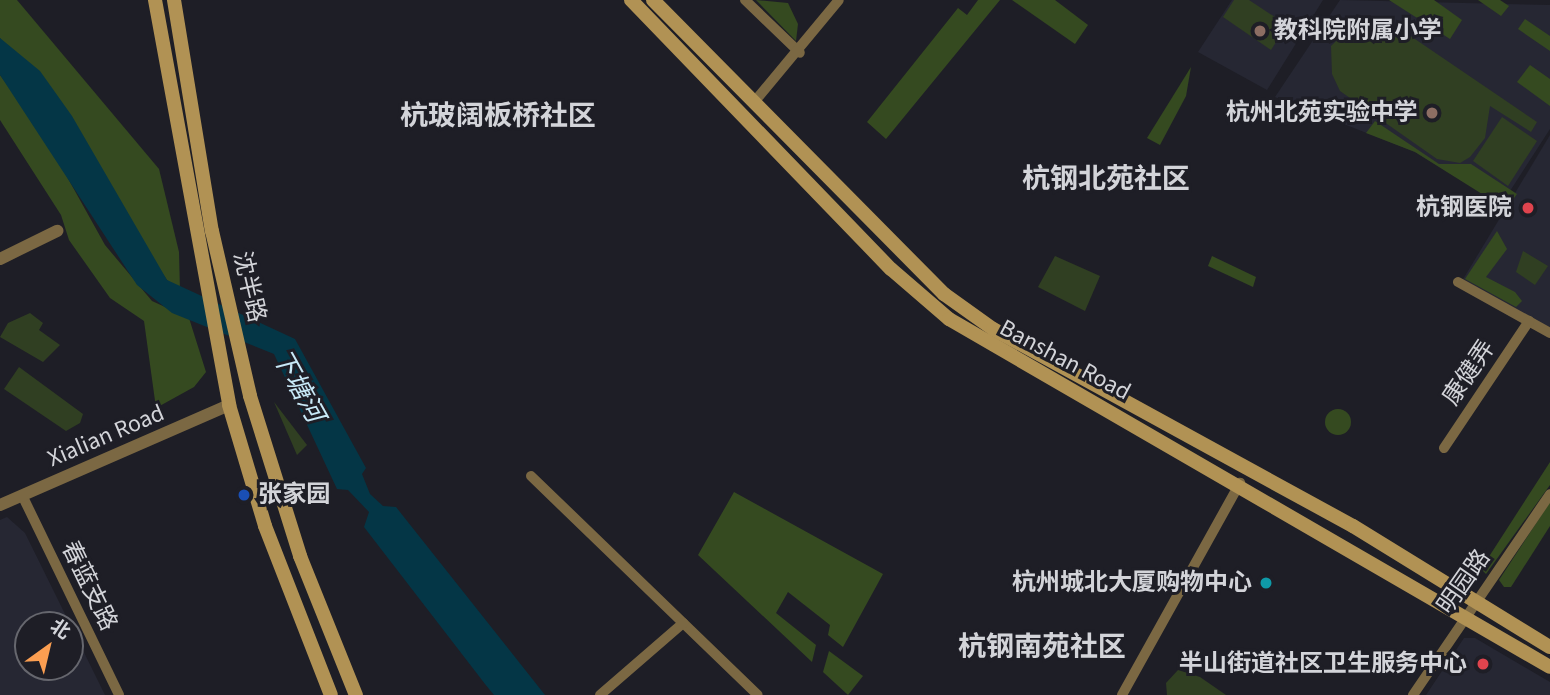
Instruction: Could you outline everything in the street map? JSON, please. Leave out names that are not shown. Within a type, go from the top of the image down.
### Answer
[{"type":"main road","name":"沈半路","points":[[155,0],[213,333],[229,405],[265,526],[326,693]]},
{"type":"main road","name":"沈半路","points":[[174,0],[240,347],[280,498],[356,695]]},
{"type":"main road","name":"Banshan Road","points":[[631,0],[891,269],[942,314],[1240,483],[1550,667]]},
{"type":"main road","name":"Banshan Road","points":[[653,0],[755,101],[903,257],[993,328],[1201,440],[1477,601],[1550,647]]},
{"type":"street","points":[[745,0],[800,53]]},
{"type":"street","points":[[755,101],[800,53],[839,0]]},
{"type":"street","points":[[0,259],[57,231]]},
{"type":"street","points":[[1458,282],[1550,333]]},
{"type":"street","name":"康健弄","points":[[1444,448],[1530,321]]},
{"type":"street","name":"Xialian Road","points":[[0,505],[229,405]]},
{"type":"street","points":[[531,476],[758,695]]},
{"type":"street","points":[[1122,695],[1240,483]]},
{"type":"street","name":"明园路","points":[[1413,695],[1550,494]]},
{"type":"street","name":"春蓝支路","points":[[22,495],[119,695]]},
{"type":"street","points":[[600,695],[683,623]]},
{"type":"shaded area","name":"教科院附属小学","points":[[1232,0],[1323,0],[1267,90],[1198,52]]},
{"type":"shaded area","name":"杭州北苑实验中学","points":[[1340,0],[1550,5],[1550,129],[1501,205],[1415,152],[1275,97]]},
{"type":"shaded area","name":"杭钢医院","points":[[1550,135],[1550,330],[1462,281]]},
{"type":"shaded area","points":[[7,517],[25,533],[64,611],[14,611],[14,681],[84,681],[84,652],[105,695],[0,695],[0,520]]},
{"type":"shaded area","name":"半山街道社区卫生服务中心","points":[[1464,638],[1475,638],[1550,682],[1550,695],[1426,695]]},
{"type":"green space","points":[[0,0],[17,0],[159,169],[179,252],[180,291],[167,280],[0,38]]},
{"type":"green space","points":[[756,0],[788,3],[798,24],[796,41]]},
{"type":"green space","points":[[978,0],[1000,0],[886,139],[867,122],[958,8],[967,15]]},
{"type":"green space","points":[[1012,0],[1055,0],[1088,25],[1075,44]]},
{"type":"green space","points":[[1234,0],[1249,0],[1287,25],[1271,50],[1223,17]]},
{"type":"green space","points":[[1389,0],[1434,0],[1462,20],[1450,39]]},
{"type":"green space","points":[[1478,0],[1500,0],[1509,6],[1501,16]]},
{"type":"green space","points":[[1359,19],[1387,20],[1537,122],[1531,132],[1490,106],[1485,138],[1470,157],[1460,163],[1437,159],[1340,91],[1332,74],[1331,46]]},
{"type":"green space","points":[[1525,19],[1550,36],[1550,51],[1518,29]]},
{"type":"green space","points":[[1530,65],[1550,79],[1550,106],[1517,82]]},
{"type":"green space","points":[[1191,67],[1186,96],[1160,145],[1147,138]]},
{"type":"green space","points":[[0,75],[41,130],[105,245],[152,301],[189,318],[206,372],[194,387],[156,408],[144,321],[110,298],[69,240],[61,215],[0,120]]},
{"type":"green space","points":[[1502,117],[1537,141],[1508,186],[1473,161]]},
{"type":"green space","points":[[1375,121],[1439,164],[1471,164],[1517,194],[1506,209],[1415,152],[1366,133]]},
{"type":"green space","points":[[1497,231],[1507,249],[1486,277],[1515,292],[1522,301],[1516,307],[1465,279]]},
{"type":"green space","points":[[1523,251],[1548,266],[1535,285],[1516,272]]},
{"type":"green space","points":[[1055,256],[1100,276],[1085,311],[1038,287]]},
{"type":"green space","points":[[1212,256],[1256,277],[1253,287],[1208,266]]},
{"type":"green space","points":[[30,313],[43,323],[39,330],[60,345],[43,362],[0,337],[8,323]]},
{"type":"green space","points":[[19,367],[83,414],[80,423],[66,431],[4,389]]},
{"type":"green space","points":[[274,402],[307,445],[297,455]]},
{"type":"green space","points":[[1338,409],[1347,413],[1351,422],[1347,431],[1338,435],[1329,431],[1325,422],[1329,413]]},
{"type":"green space","points":[[1550,462],[1550,485],[1486,574],[1481,569]]},
{"type":"green space","points":[[734,492],[883,574],[843,647],[828,635],[830,625],[788,592],[776,613],[816,645],[812,662],[698,555]]},
{"type":"green space","points":[[1550,502],[1550,526],[1511,587],[1504,587],[1499,580]]},
{"type":"green space","points":[[829,651],[863,676],[848,695],[823,672]]},
{"type":"green space","points":[[1178,670],[1200,677],[1226,695],[1167,695],[1166,683]]},
{"type":"water","name":"下塘河","points":[[0,38],[40,71],[72,116],[167,280],[295,339],[366,468],[362,474],[370,494],[383,506],[396,507],[545,695],[494,695],[485,684],[364,527],[369,512],[348,490],[337,489],[274,354],[172,313],[137,285],[0,75]]},
{"type":"place","name":"教科院附属小学","points":[[1260,31]]},
{"type":"place","name":"杭州北苑实验中学","points":[[1432,113]]},
{"type":"place","name":"杭钢医院","points":[[1528,208]]},
{"type":"place","name":"张家园","points":[[244,495]]},
{"type":"place","name":"杭州城北大厦购物中心","points":[[1266,583]]},
{"type":"place","name":"半山街道社区卫生服务中心","points":[[1483,664]]},
{"type":"district","name":"杭玻阔板桥社区","points":[[498,116]]},
{"type":"district","name":"杭钢北苑社区","points":[[1106,179]]},
{"type":"district","name":"杭钢南苑社区","points":[[1042,647]]}]
